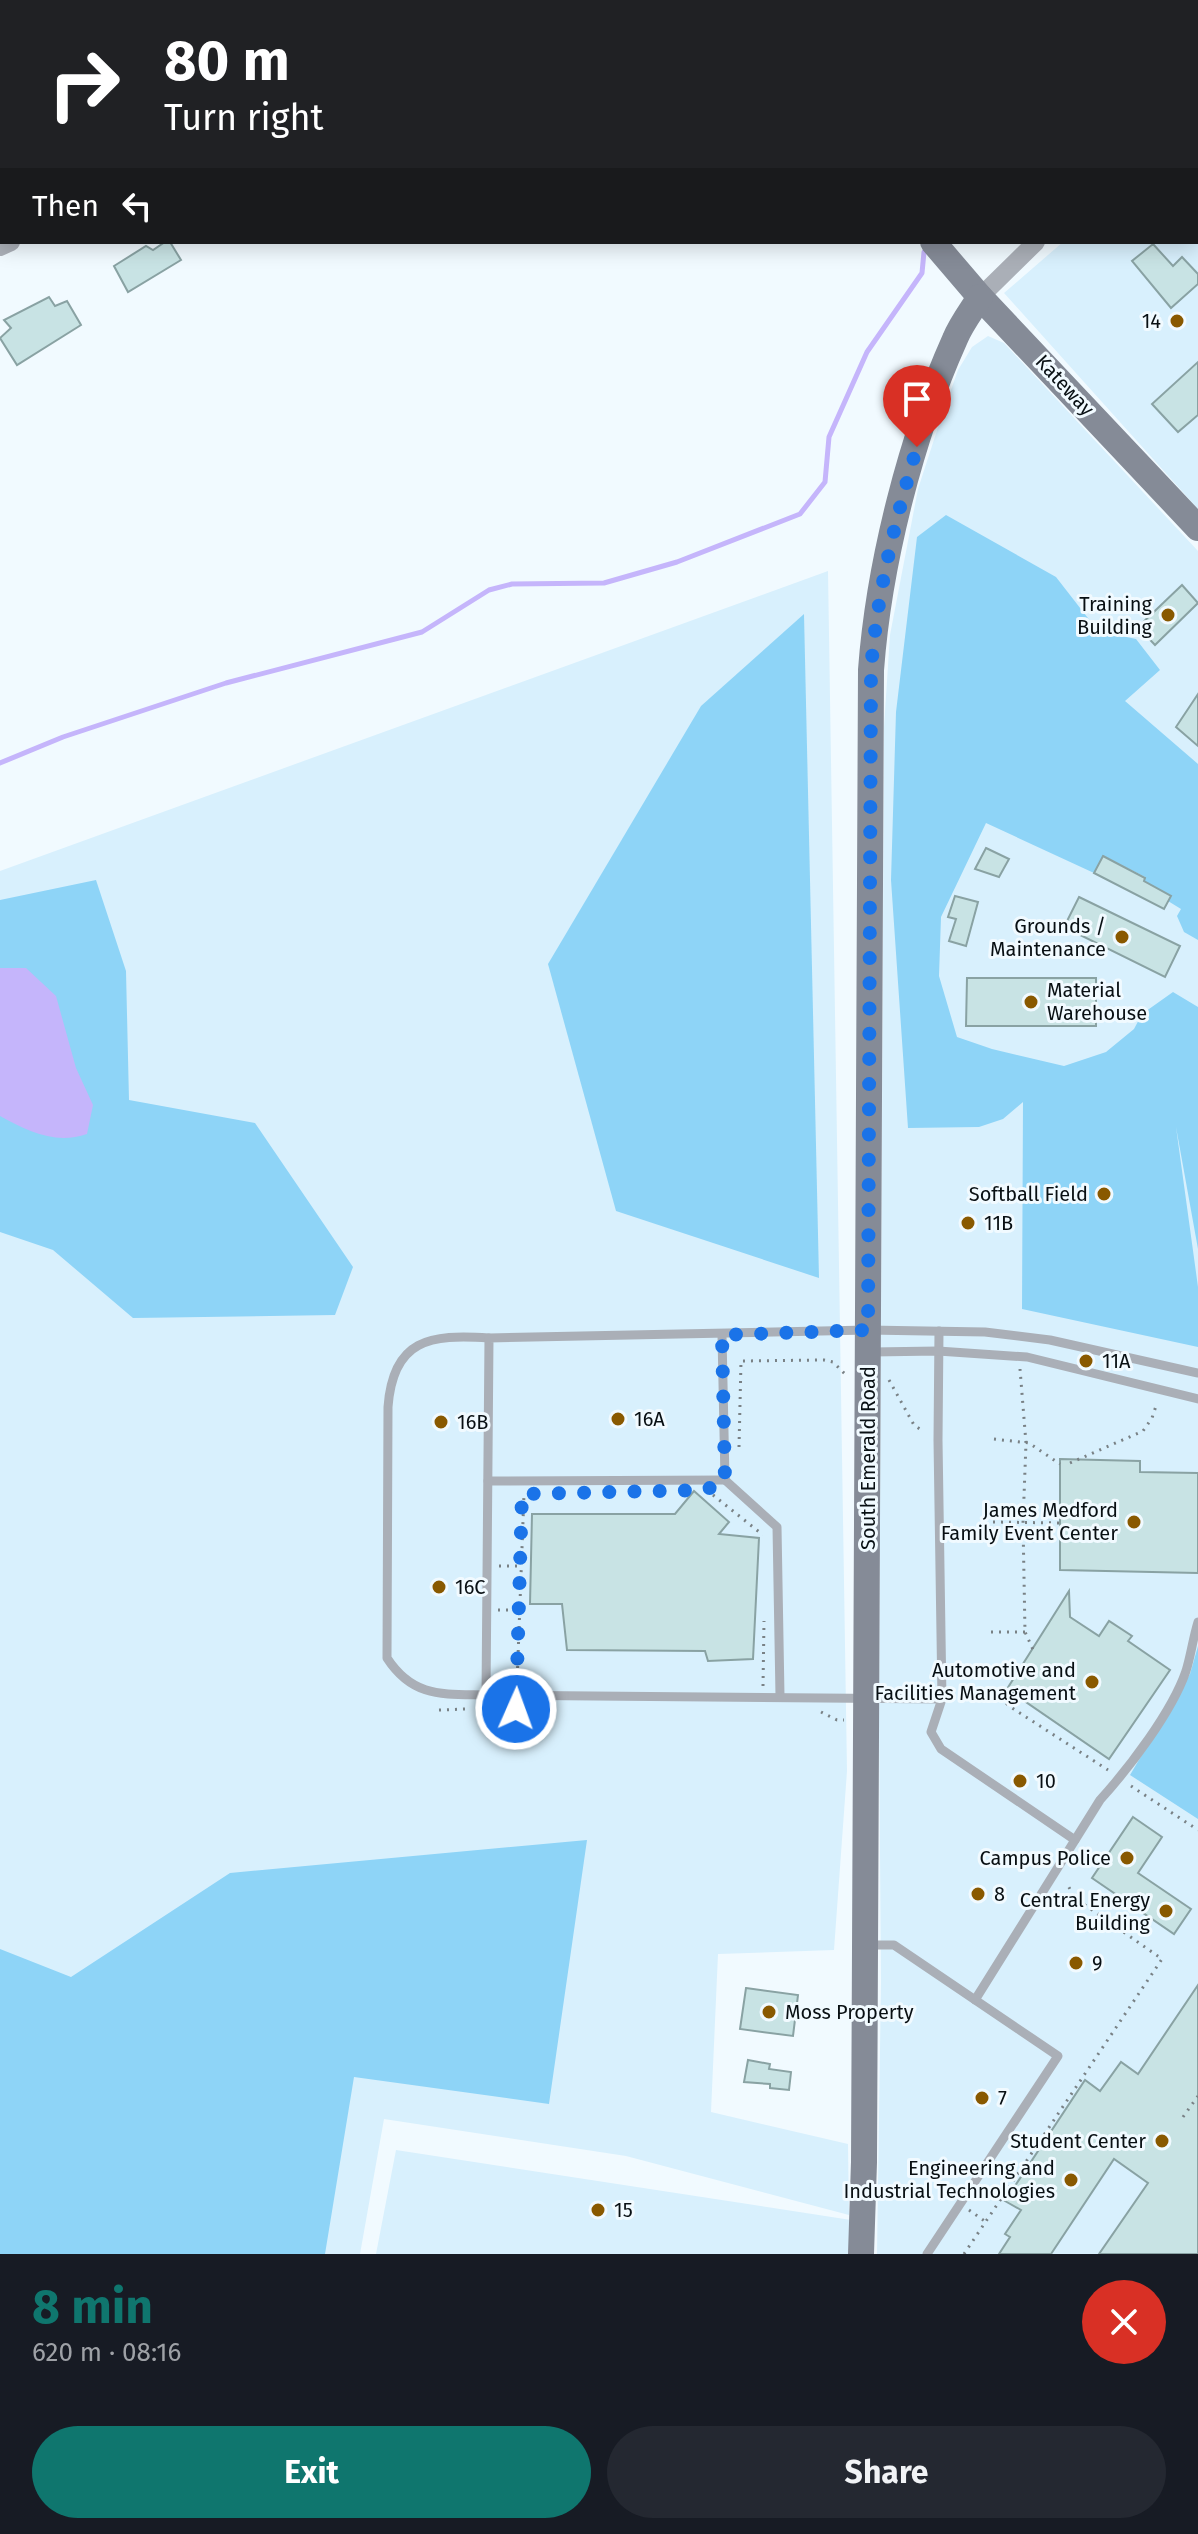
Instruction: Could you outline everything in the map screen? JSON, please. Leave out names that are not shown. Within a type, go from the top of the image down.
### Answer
[{"type":"street","name":"Kateway","points":[[935,244],[980,297],[1198,528]]},
{"type":"street","points":[[980,297],[1034,244]]},
{"type":"street","name":"South Emerald Road","points":[[861,2254],[871,670],[874,633],[895,521],[924,422],[956,337],[980,297]]},
{"type":"lane","points":[[939,1331],[942,1699],[931,1732],[941,1749],[1075,1840]]},
{"type":"lane","points":[[868,1353],[939,1331],[985,1332],[1050,1340],[1198,1373]]},
{"type":"lane","points":[[722,1335],[725,1480]]},
{"type":"lane","points":[[942,1699],[486,1695],[420,1689],[397,1674],[387,1658],[388,1407],[390,1386],[400,1360],[411,1348],[436,1339],[722,1335],[868,1353],[938,1351],[1027,1357],[1198,1399]]},
{"type":"lane","points":[[486,1695],[489,1338]]},
{"type":"lane","points":[[488,1481],[725,1480],[777,1527],[780,1696]]},
{"type":"lane","points":[[975,2000],[1100,1800],[1120,1778],[1174,1698],[1186,1671],[1198,1622]]},
{"type":"lane","points":[[865,1945],[894,1945],[1058,2056],[927,2254]]},
{"type":"path","points":[[725,1480],[739,1469],[741,1361],[824,1360],[833,1362],[848,1377],[868,1353],[890,1380],[914,1425],[938,1440]]},
{"type":"path","points":[[1020,1371],[1026,1443],[1023,1523],[1025,1632],[1035,1654]]},
{"type":"path","points":[[1070,1463],[1143,1431],[1152,1418],[1161,1390]]},
{"type":"path","points":[[994,1439],[1026,1443],[1060,1464]]},
{"type":"path","points":[[516,1695],[522,1494],[537,1493]]},
{"type":"path","points":[[993,1522],[1060,1523]]},
{"type":"path","points":[[487,1566],[520,1566]]},
{"type":"path","points":[[487,1609],[518,1610]]},
{"type":"path","points":[[991,1632],[1025,1632]]},
{"type":"path","points":[[1010,1691],[1003,1700],[1009,1706],[1198,1830]]},
{"type":"path","points":[[439,1710],[470,1709]]},
{"type":"path","points":[[964,2254],[1162,1959],[1075,1898],[1058,1868]]},
{"type":"path","points":[[1183,2117],[1198,2096]]},
{"type":"path","points":[[960,2204],[986,2222]]},
{"type":"shaded area","points":[[1061,244],[1198,244],[1198,509],[1004,293]]},
{"type":"shaded area","points":[[988,336],[1004,343],[1198,551],[1198,2254],[877,2254],[881,1982],[879,1723],[884,727],[890,635],[918,489],[958,370],[972,347]]},
{"type":"shaded area","points":[[946,515],[1056,577],[1098,631],[1136,639],[1160,670],[1125,701],[1198,764],[1198,940],[1184,932],[1177,916],[1181,909],[1168,901],[1171,896],[1144,881],[1145,877],[1104,856],[1094,873],[986,823],[941,917],[939,976],[957,1037],[992,1049],[1064,1066],[1106,1052],[1134,1029],[1142,1014],[1173,992],[1198,1007],[1198,1249],[1176,1127],[1198,1287],[1198,1347],[1022,1309],[1023,1102],[1003,1119],[979,1127],[908,1128],[891,880],[896,712],[917,537]]},
{"type":"shaded area","points":[[828,571],[847,1771],[834,1950],[718,1954],[711,2112],[848,2144],[849,2215],[626,2156],[384,2119],[360,2254],[0,2254],[0,871]]},
{"type":"shaded area","points":[[804,614],[819,1278],[616,1211],[548,964],[701,706]]},
{"type":"shaded area","points":[[96,880],[126,971],[129,1100],[255,1123],[353,1267],[335,1315],[133,1318],[53,1250],[0,1232],[0,900]]},
{"type":"shaded area","points":[[0,968],[26,968],[56,996],[76,1068],[93,1105],[87,1134],[64,1138],[42,1135],[0,1116]]},
{"type":"shaded area","points":[[1198,1646],[1198,1819],[1130,1775],[1190,1674]]},
{"type":"shaded area","points":[[587,1840],[549,2104],[354,2077],[325,2254],[0,2254],[0,1949],[71,1977],[230,1873]]},
{"type":"shaded area","points":[[396,2150],[851,2220],[850,2254],[376,2254]]},
{"type":"building","points":[[162,244],[171,244],[181,260],[128,292],[114,266],[146,246],[153,250]]},
{"type":"building","points":[[1153,244],[1173,266],[1182,257],[1198,274],[1198,284],[1171,308],[1132,261]]},
{"type":"building","points":[[49,297],[55,306],[67,301],[81,325],[17,365],[0,338],[11,328],[4,320]]},
{"type":"building","points":[[1198,362],[1198,415],[1178,432],[1152,404]]},
{"type":"building","name":"Training Building","points":[[1182,585],[1198,603],[1155,645],[1138,627]]},
{"type":"building","points":[[1198,694],[1198,746],[1176,727]]},
{"type":"building","points":[[986,848],[1009,859],[999,877],[975,869]]},
{"type":"building","points":[[1103,856],[1171,896],[1164,909],[1094,873]]},
{"type":"building","points":[[955,896],[978,902],[966,946],[949,941],[956,919],[948,917]]},
{"type":"building","name":"Grounds / Maintenance","points":[[1079,897],[1180,946],[1165,977],[1064,927]]},
{"type":"building","name":"Material Warehouse","points":[[967,978],[1096,978],[1096,1026],[966,1026]]},
{"type":"building","name":"James Medford Family Event Center","points":[[1060,1459],[1140,1461],[1140,1472],[1198,1473],[1198,1573],[1060,1570]]},
{"type":"building","points":[[694,1491],[729,1522],[719,1534],[759,1538],[753,1659],[708,1661],[705,1651],[567,1650],[562,1604],[530,1604],[532,1514],[675,1514]]},
{"type":"building","name":"Automotive and Facilities Management","points":[[1069,1591],[1070,1617],[1099,1636],[1109,1621],[1132,1636],[1128,1641],[1170,1670],[1109,1759],[1007,1689]]},
{"type":"building","points":[[1133,1817],[1162,1837],[1138,1873],[1191,1909],[1174,1934],[1092,1878]]},
{"type":"building","points":[[1198,1985],[1198,2254],[1099,2254],[1148,2183],[1114,2159],[1051,2254],[999,2254],[1010,2237],[1005,2234],[1021,2210],[1005,2201],[1085,2080],[1100,2091],[1121,2062],[1138,2074]]},
{"type":"building","name":"Moss Property","points":[[746,1988],[798,1995],[793,2036],[740,2029]]},
{"type":"building","points":[[748,2060],[770,2064],[769,2069],[791,2072],[789,2090],[770,2088],[770,2084],[744,2082]]},
{"type":"waterway","points":[[0,763],[63,737],[226,683],[422,632],[489,590],[512,584],[604,583],[677,562],[800,514],[825,482],[829,437],[867,352],[922,273],[924,252]]},
{"type":"place","name":"14","points":[[1177,321]]},
{"type":"place","name":"Training Building","points":[[1168,615]]},
{"type":"place","name":"Grounds / Maintenance","points":[[1122,937]]},
{"type":"place","name":"Material Warehouse","points":[[1031,1002]]},
{"type":"place","name":"Softball Field","points":[[1104,1194]]},
{"type":"place","name":"11B","points":[[968,1223]]},
{"type":"place","name":"11A","points":[[1086,1361]]},
{"type":"place","name":"16A","points":[[618,1419]]},
{"type":"place","name":"16B","points":[[441,1422]]},
{"type":"place","name":"James Medford Family Event Center","points":[[1134,1522]]},
{"type":"place","name":"16C","points":[[439,1587]]},
{"type":"place","name":"Automotive and Facilities Management","points":[[1092,1682]]},
{"type":"place","name":"10","points":[[1020,1781]]},
{"type":"place","name":"Campus Police","points":[[1127,1858]]},
{"type":"place","name":"8","points":[[978,1894]]},
{"type":"place","name":"Central Energy Building","points":[[1166,1911]]},
{"type":"place","name":"9","points":[[1076,1963]]},
{"type":"place","name":"Moss Property","points":[[769,2012]]},
{"type":"place","name":"7","points":[[982,2098]]},
{"type":"place","name":"Student Center","points":[[1162,2141]]},
{"type":"place","name":"Engineering and Industrial Technologies","points":[[1071,2180]]},
{"type":"place","name":"15","points":[[598,2210]]},
{"type":"route","points":[[516,1709],[522,1494],[706,1490],[725,1480],[722,1335],[868,1330],[871,670],[879,597],[895,521],[917,447]]}]
